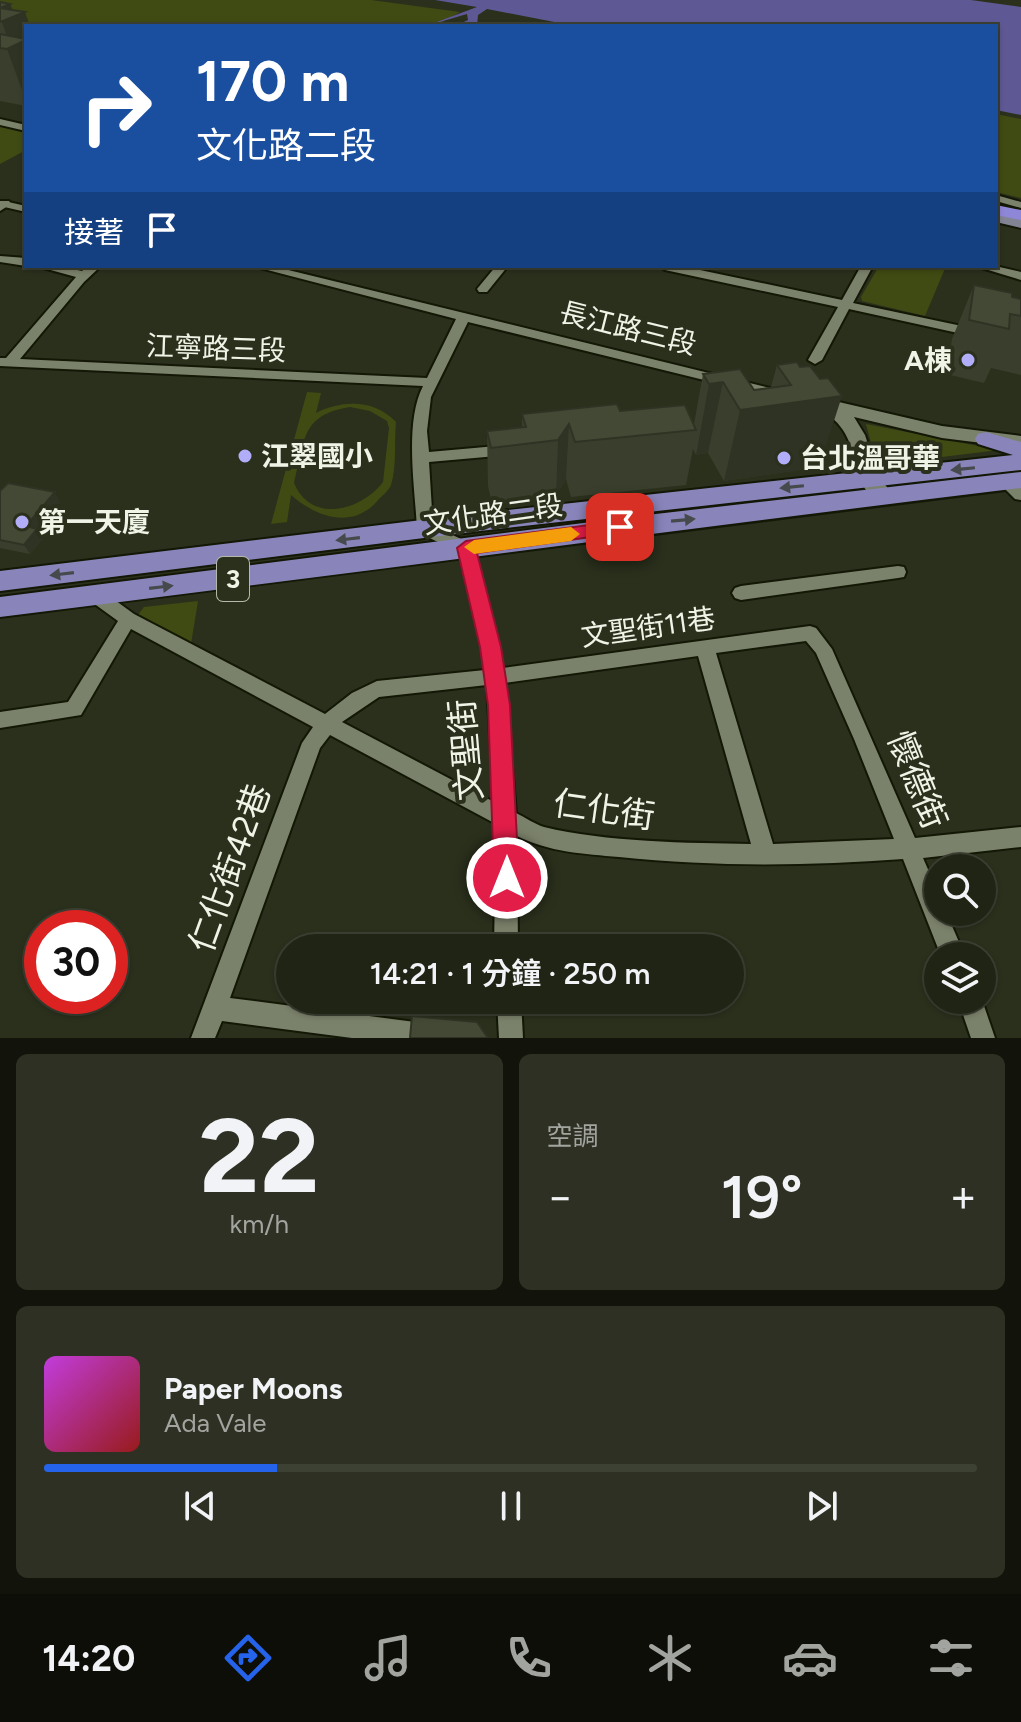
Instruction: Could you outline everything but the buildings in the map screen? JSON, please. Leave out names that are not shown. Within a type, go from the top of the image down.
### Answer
[{"type":"highway","points":[[998,207],[1021,212]]},
{"type":"main road","points":[[986,439],[1021,450]]},
{"type":"main road","name":"文化路二段","points":[[0,607],[466,548],[877,487],[905,475],[1021,462]]},
{"type":"main road","name":"文化路二段","points":[[0,581],[425,529],[877,487],[1015,485]]},
{"type":"street","points":[[12,125],[24,119]]},
{"type":"street","points":[[0,122],[24,128]]},
{"type":"street","points":[[1,204],[24,209]]},
{"type":"street","points":[[0,259],[24,262]]},
{"type":"street","points":[[51,268],[84,275]]},
{"type":"street","points":[[5,363],[93,268]]},
{"type":"street","name":"長江路三段","points":[[266,268],[924,428],[1021,442]]},
{"type":"street","points":[[483,289],[500,268]]},
{"type":"street","points":[[674,268],[992,336]]},
{"type":"street","points":[[815,360],[866,268]]},
{"type":"street","points":[[989,268],[1021,276]]},
{"type":"street","points":[[464,316],[429,382],[420,431],[425,529],[466,548]]},
{"type":"street","name":"江寧路三段","points":[[5,363],[429,382]]},
{"type":"street","points":[[743,407],[752,388]]},
{"type":"street","points":[[808,401],[842,413],[856,435],[877,487]]},
{"type":"street","points":[[856,435],[859,421],[865,418],[924,428]]},
{"type":"street","points":[[422,458],[529,447]]},
{"type":"street","name":"文聖街","points":[[466,548],[491,647],[499,705],[506,818],[506,934]]},
{"type":"street","points":[[741,593],[898,572]]},
{"type":"street","name":"仁化街","points":[[95,595],[128,619],[539,836],[596,846],[765,855],[910,851],[1021,837]]},
{"type":"street","points":[[0,720],[74,709],[128,619]]},
{"type":"street","name":"文聖街11巷","points":[[326,725],[359,697],[377,689],[493,677],[810,633]]},
{"type":"street","name":"懷德街","points":[[810,633],[823,649],[947,942]]},
{"type":"street","points":[[705,648],[765,855]]},
{"type":"street","name":"仁化街42巷","points":[[203,1038],[312,743],[326,725]]},
{"type":"street","points":[[215,1008],[446,1038]]},
{"type":"street","points":[[510,1014],[511,1038]]},
{"type":"street","points":[[975,1014],[983,1038]]},
{"type":"green space","points":[[0,0],[371,0],[460,12],[439,24],[0,24]]},
{"type":"green space","points":[[998,114],[1021,119],[1021,198],[998,192]]},
{"type":"green space","points":[[0,126],[24,131],[24,151],[0,164]]},
{"type":"green space","points":[[878,268],[945,268],[925,316],[862,301],[861,297]]},
{"type":"green space","points":[[307,392],[321,393],[316,413],[336,406],[358,404],[378,409],[396,422],[391,485],[369,509],[358,515],[335,517],[312,510],[291,495],[287,522],[271,524]],"holes":[[[350,407],[370,411],[387,421],[389,428],[383,482],[374,492],[350,506],[337,509],[312,504],[294,483],[307,432],[313,423],[334,411]]]},
{"type":"green space","points":[[866,424],[999,450],[877,465]]},
{"type":"green space","points":[[198,601],[191,644],[138,615],[144,607]]},
{"type":"shaded area","points":[[435,0],[971,0],[1021,7],[1021,115],[998,110],[998,24],[565,24],[487,9],[478,15],[477,24],[459,24],[468,20],[467,14],[431,24],[477,7]]},
{"type":"slow traffic","points":[[474,547],[571,534]]},
{"type":"place","name":"A棟","points":[[968,360]]},
{"type":"place","name":"江翠國小","points":[[245,456]]},
{"type":"place","name":"台北溫哥華","points":[[784,458]]},
{"type":"place","name":"第一天廈","points":[[22,522]]},
{"type":"route","points":[[507,878],[499,705],[491,647],[466,548],[620,527]]}]
